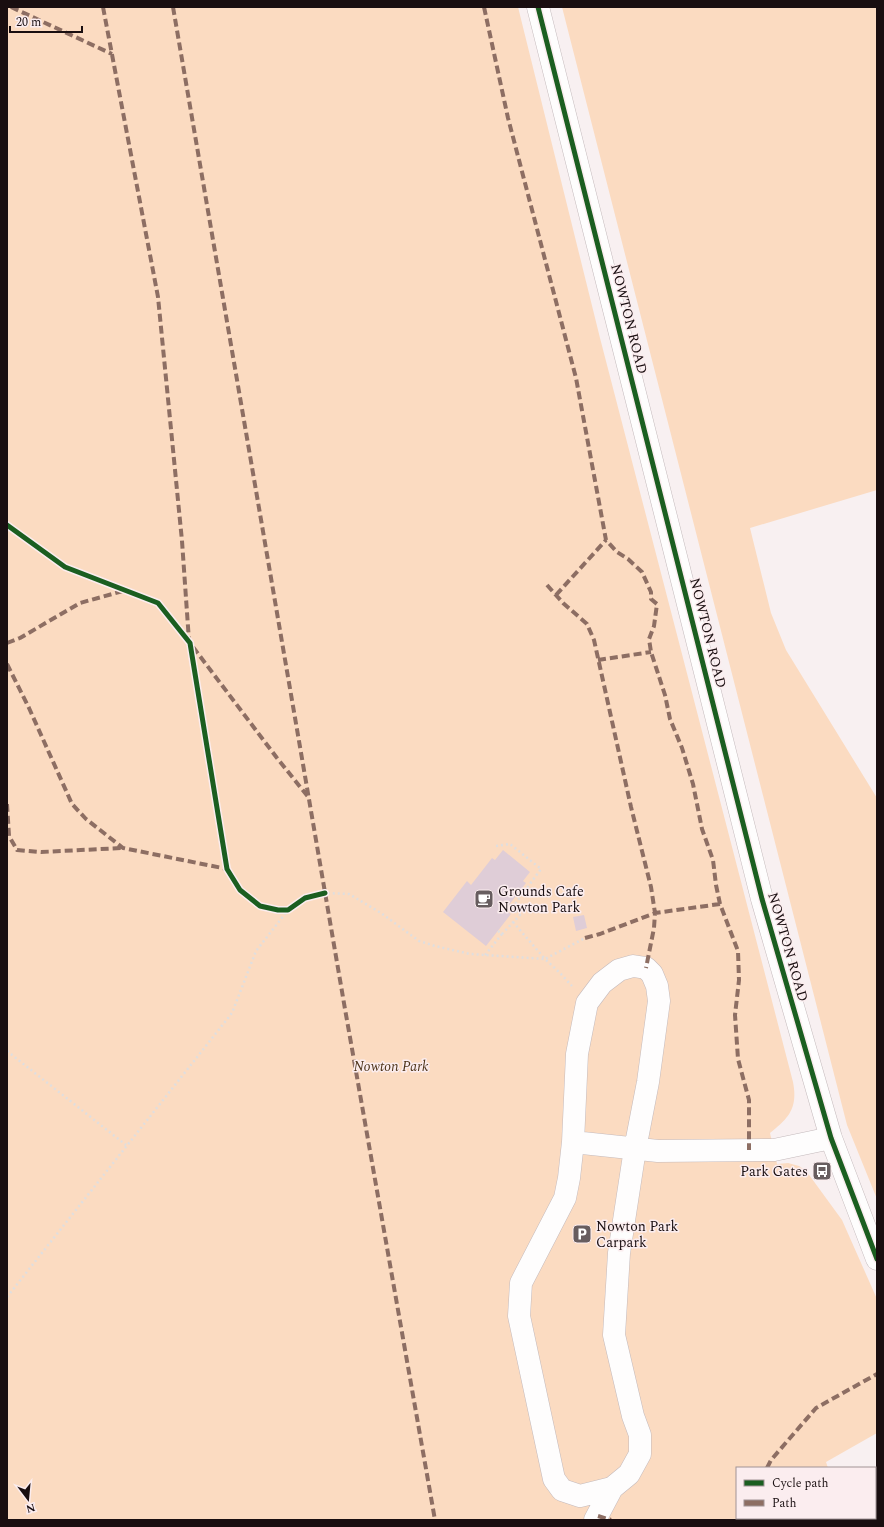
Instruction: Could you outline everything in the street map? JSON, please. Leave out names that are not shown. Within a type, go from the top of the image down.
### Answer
[{"type":"street","name":"NOWTON ROAD","points":[[538,7],[762,899],[830,1138],[877,1259]]},
{"type":"street","points":[[595,1520],[612,1488],[629,1474],[640,1454],[640,1435],[614,1335],[619,1253],[635,1149],[648,1082],[658,1001],[657,986],[652,974],[646,968],[633,966],[619,970],[602,983],[587,1003],[577,1054],[573,1142],[569,1178],[564,1198],[521,1283],[519,1316],[554,1479],[562,1490],[580,1496],[612,1488]]},
{"type":"street","points":[[573,1142],[658,1151],[774,1150],[830,1138]]},
{"type":"path","points":[[496,846],[510,844],[541,869],[512,908]]},
{"type":"path","points":[[7,1297],[232,1013],[256,951],[288,910],[305,898],[325,893],[349,894],[381,913],[419,941],[470,954],[545,959],[585,938]]},
{"type":"path","points":[[485,955],[520,915],[509,905]]},
{"type":"path","points":[[513,922],[545,959],[587,1003]]},
{"type":"path","points":[[498,931],[502,934]]},
{"type":"path","points":[[7,1051],[126,1145]]},
{"type":"green space","name":"Nowton Park","points":[[7,7],[518,7],[600,338],[793,1082],[793,1106],[787,1117],[770,1133],[777,1164],[788,1163],[799,1166],[807,1172],[842,1220],[877,1299],[877,1433],[826,1462],[828,1467],[736,1467],[736,1519],[855,1520],[7,1520]]},
{"type":"green space","points":[[562,7],[877,7],[877,490],[750,528],[771,613],[786,650],[877,798],[877,1199],[847,1125]]},
{"type":"building","name":"Grounds Cafe Nowton Park","points":[[503,850],[530,872],[523,881],[526,883],[505,910],[511,914],[486,946],[443,912],[467,881],[471,885],[492,858],[495,860]]},
{"type":"building","points":[[584,915],[587,928],[576,931],[573,917]]},
{"type":"marked path","points":[[11,7],[112,54]]},
{"type":"marked path","points":[[103,7],[158,297],[182,541],[189,641]]},
{"type":"marked path","points":[[173,7],[345,1009],[435,1520]]},
{"type":"marked path","points":[[484,7],[508,118],[576,378],[606,540],[617,552],[628,559],[642,572],[651,592],[651,599],[657,604],[654,626],[649,639],[651,652],[665,695],[670,719],[682,748],[693,784],[702,829],[713,860],[720,904],[738,951],[739,980],[735,1015],[738,1059],[749,1100],[749,1150]]},
{"type":"marked path","points":[[556,595],[606,540]]},
{"type":"marked path","points":[[547,585],[563,603],[587,624],[594,640],[631,807],[651,887],[655,913],[654,928],[646,968]]},
{"type":"marked path","points":[[7,643],[20,638],[80,603],[123,591]]},
{"type":"marked path","points":[[193,647],[309,798]]},
{"type":"marked path","points":[[598,660],[651,652]]},
{"type":"marked path","points":[[7,664],[29,708],[72,804],[86,819],[123,848],[227,869]]},
{"type":"marked path","points":[[7,804],[9,836],[17,850],[41,852],[123,848]]},
{"type":"marked path","points":[[585,938],[600,934],[655,913],[720,904]]},
{"type":"marked path","points":[[768,1467],[771,1460],[816,1408],[877,1374]]},
{"type":"marked path","points":[[598,1516],[611,1520]]},
{"type":"cycle path","points":[[538,7],[762,899],[831,1138],[877,1259]]},
{"type":"cycle path","points":[[7,525],[65,567],[158,603],[190,643],[227,869],[240,890],[260,906],[278,910],[288,910],[305,898],[325,893]]},
{"type":"place","name":"Grounds Cafe Nowton Park","points":[[484,899]]},
{"type":"place","name":"Park Gates","points":[[822,1171]]},
{"type":"place","name":"Nowton Park Carpark","points":[[582,1234]]}]
